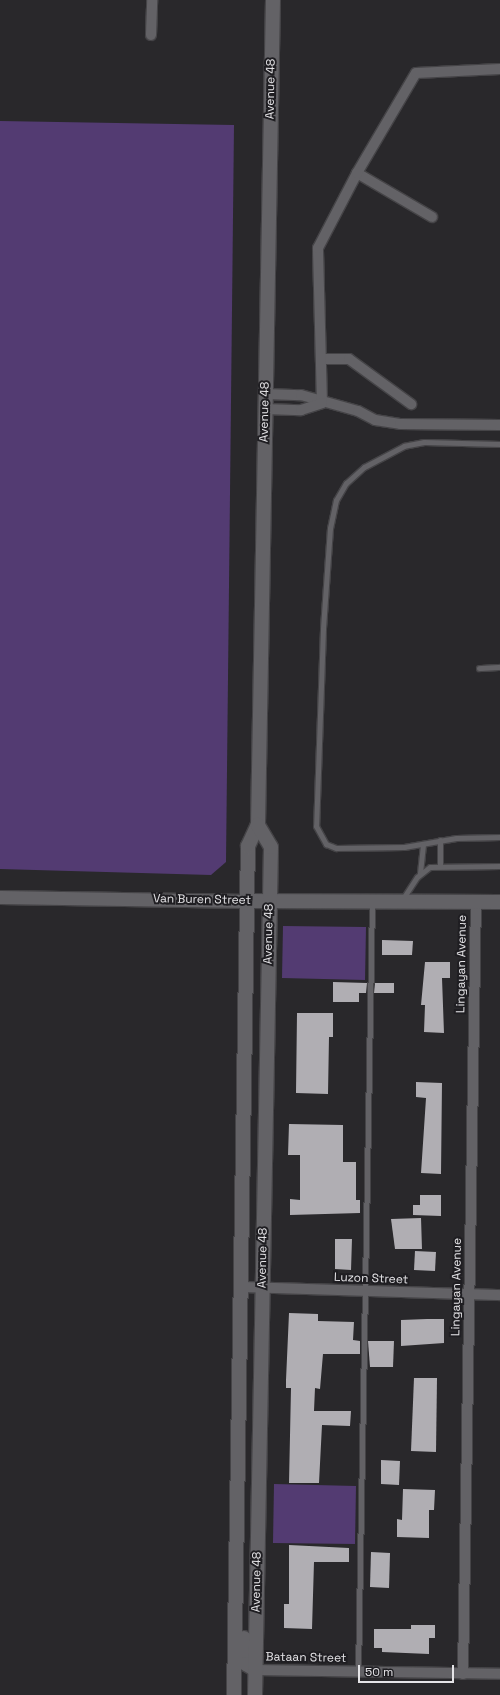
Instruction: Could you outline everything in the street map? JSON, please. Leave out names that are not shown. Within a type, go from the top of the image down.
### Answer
[{"type":"main road","name":"Avenue 48","points":[[234,1695],[248,846],[258,825],[273,0]]},
{"type":"main road","name":"Avenue 48","points":[[255,1695],[270,847],[258,825]]},
{"type":"main road","name":"Van Buren Street","points":[[247,901],[402,900],[500,902]]},
{"type":"main road","points":[[237,1495],[246,1525],[244,1656],[246,1664],[256,1670]]},
{"type":"street","points":[[151,35],[152,0]]},
{"type":"street","points":[[322,403],[323,359],[316,282],[318,248],[356,173],[416,73],[500,69]]},
{"type":"street","points":[[356,173],[432,218]]},
{"type":"street","points":[[323,359],[349,359],[411,404]]},
{"type":"street","points":[[265,394],[301,394],[322,403],[358,411],[375,420],[400,424],[500,425]]},
{"type":"street","points":[[265,409],[301,410],[322,403]]},
{"type":"street","name":"Van Buren Street","points":[[0,897],[247,901]]},
{"type":"street","name":"Lingayan Avenue","points":[[463,1674],[476,902]]},
{"type":"street","name":"Luzon Street","points":[[240,1288],[500,1295]]},
{"type":"street","name":"Bataan Street","points":[[256,1670],[500,1674]]},
{"type":"lane","points":[[500,444],[424,442],[382,455],[346,482],[336,500],[330,528],[316,826],[326,844],[336,848],[423,844],[440,840],[500,837]]},
{"type":"lane","points":[[479,668],[500,667]]},
{"type":"lane","points":[[440,840],[440,866]]},
{"type":"lane","points":[[402,900],[420,873],[423,844]]},
{"type":"lane","points":[[420,873],[440,866],[500,866]]},
{"type":"lane","points":[[358,1672],[372,900]]},
{"type":"shaded area","points":[[0,121],[234,125],[226,862],[211,875],[0,869]]},
{"type":"shaded area","points":[[283,926],[366,927],[365,980],[282,978]]},
{"type":"shaded area","points":[[274,1484],[356,1486],[355,1544],[273,1543]]},
{"type":"building","points":[[382,940],[413,941],[412,955],[382,955]]},
{"type":"building","points":[[425,962],[450,962],[450,978],[442,978],[444,1033],[424,1032],[425,1005],[421,1005]]},
{"type":"building","points":[[333,982],[367,983],[366,993],[359,993],[359,1002],[333,1002]]},
{"type":"building","points":[[375,983],[394,983],[394,993],[374,993]]},
{"type":"building","points":[[297,1013],[333,1013],[333,1037],[329,1037],[328,1094],[296,1093]]},
{"type":"building","points":[[416,1082],[442,1083],[441,1174],[421,1173],[426,1098],[416,1097]]},
{"type":"building","points":[[289,1124],[343,1125],[343,1162],[356,1162],[356,1200],[360,1200],[360,1213],[290,1215],[290,1199],[300,1200],[300,1155],[288,1155]]},
{"type":"building","points":[[420,1195],[441,1195],[441,1216],[413,1215],[413,1205],[420,1205]]},
{"type":"building","points":[[421,1218],[422,1249],[395,1249],[391,1219]]},
{"type":"building","points":[[335,1239],[352,1239],[351,1270],[335,1269]]},
{"type":"building","points":[[415,1251],[436,1252],[435,1271],[414,1270]]},
{"type":"building","points":[[289,1313],[318,1314],[318,1321],[354,1322],[353,1340],[360,1341],[360,1354],[323,1354],[320,1389],[315,1388],[314,1411],[351,1411],[350,1426],[322,1425],[319,1483],[289,1483],[291,1388],[286,1388],[286,1380]]},
{"type":"building","points":[[444,1319],[444,1343],[401,1346],[401,1320]]},
{"type":"building","points":[[368,1341],[394,1341],[393,1367],[370,1367]]},
{"type":"building","points":[[414,1378],[437,1378],[436,1452],[411,1451]]},
{"type":"building","points":[[381,1460],[400,1461],[399,1485],[381,1484]]},
{"type":"building","points":[[403,1489],[435,1490],[434,1510],[429,1510],[429,1538],[397,1537],[397,1519],[402,1520]]},
{"type":"building","points":[[289,1545],[349,1548],[349,1562],[314,1562],[312,1629],[284,1628],[284,1604],[289,1604]]},
{"type":"building","points":[[371,1552],[390,1553],[389,1588],[370,1587]]},
{"type":"building","points":[[411,1625],[435,1625],[435,1638],[429,1638],[429,1654],[382,1652],[382,1648],[374,1648],[374,1629],[411,1629]]}]
